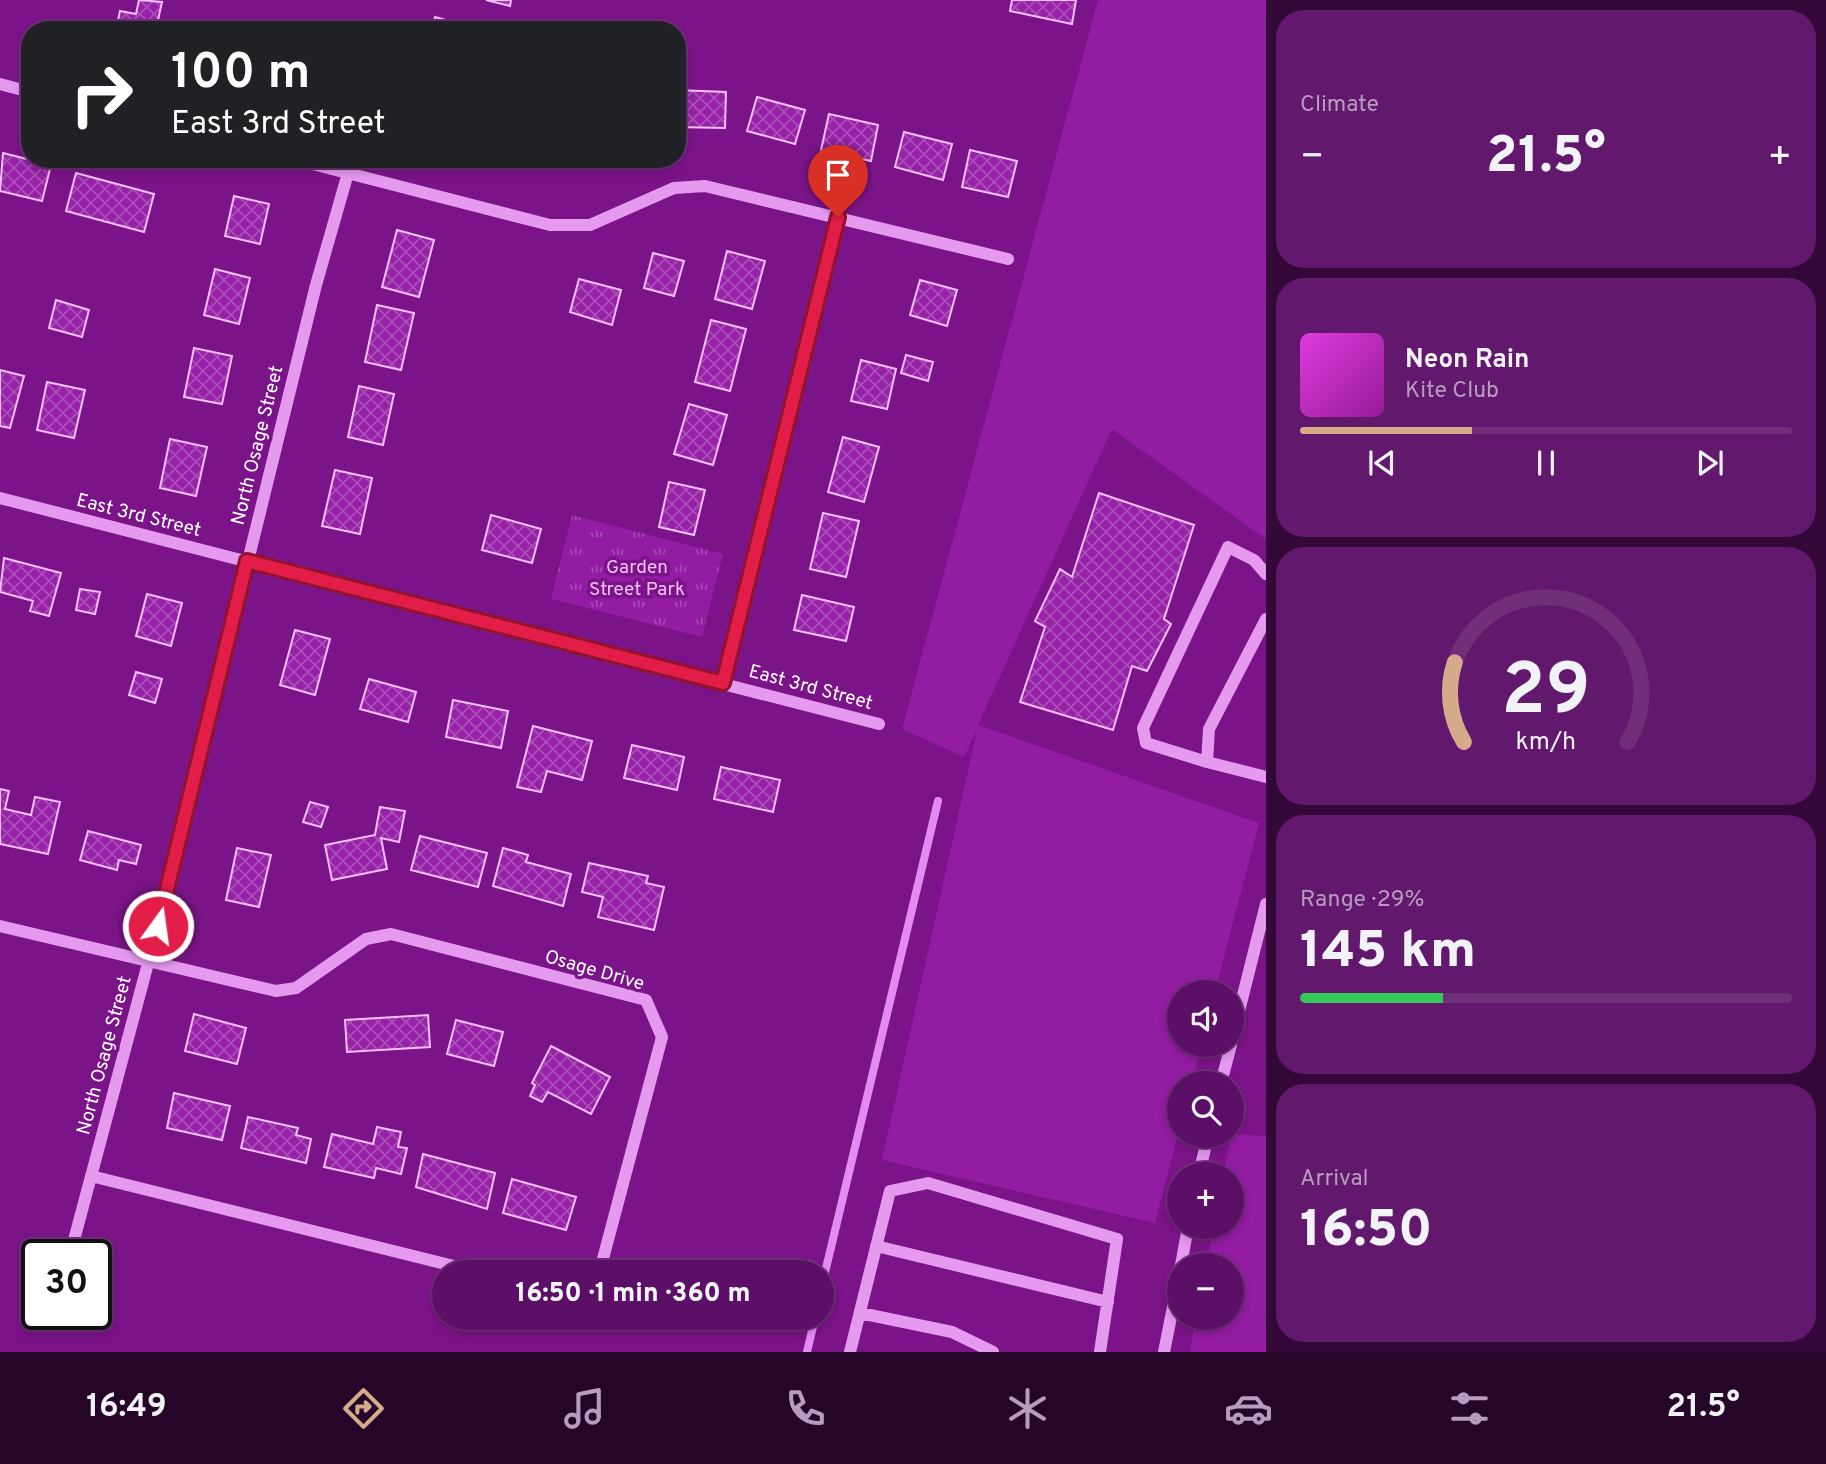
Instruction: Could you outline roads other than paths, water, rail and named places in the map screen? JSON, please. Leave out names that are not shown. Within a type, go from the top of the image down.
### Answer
[{"type":"street","points":[[0,84],[21,90]]},
{"type":"street","points":[[328,168],[550,225],[590,225],[674,188],[705,186],[1008,259]]},
{"type":"street","name":"North Osage Street","points":[[74,1239],[147,962],[316,285],[348,173]]},
{"type":"street","points":[[723,683],[838,217]]},
{"type":"street","name":"East 3rd Street","points":[[0,498],[879,724]]},
{"type":"street","points":[[1266,574],[1254,560],[1228,547],[1143,728],[1146,743],[1266,777]]},
{"type":"street","points":[[1207,762],[1209,729],[1266,619]]},
{"type":"street","points":[[1244,991],[1266,904]]},
{"type":"street","points":[[0,926],[147,962]]},
{"type":"street","name":"Osage Drive","points":[[147,962],[271,990],[296,988],[366,939],[391,934],[646,1000],[662,1037],[603,1260]]},
{"type":"street","points":[[91,1176],[432,1261]]},
{"type":"street","points":[[850,1352],[890,1191],[928,1183],[1117,1239],[1100,1352]]},
{"type":"street","points":[[876,1246],[1108,1302]]},
{"type":"street","points":[[860,1313],[952,1332],[993,1352]]},
{"type":"street","points":[[1164,1352],[1168,1330]]},
{"type":"waterway","points":[[828,1260],[938,801]]},
{"type":"waterway","points":[[807,1352],[812,1330]]},
{"type":"park label","name":"Garden Street Park","points":[[637,577]]}]
